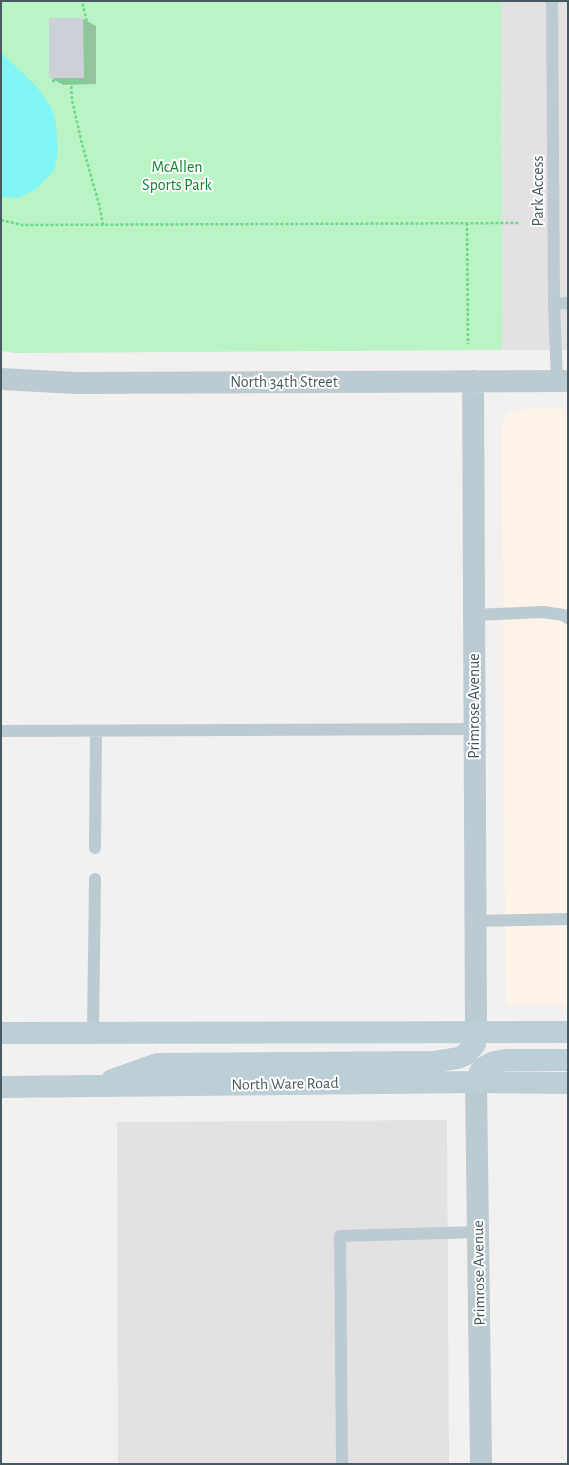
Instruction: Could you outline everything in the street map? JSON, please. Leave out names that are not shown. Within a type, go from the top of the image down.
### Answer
[{"type":"main road","points":[[98,1086],[157,1064],[433,1062],[458,1058],[465,1055],[475,1044],[476,1032]]},
{"type":"main road","points":[[1,1033],[568,1032]]},
{"type":"main road","points":[[476,1082],[483,1068],[494,1062],[506,1060],[568,1060]]},
{"type":"main road","name":"North Ware Road","points":[[1,1087],[476,1082],[568,1083]]},
{"type":"street","name":"North 34th Street","points":[[1,379],[76,383],[562,381]]},
{"type":"street","name":"Primrose Avenue","points":[[473,381],[476,1032]]},
{"type":"street","name":"Primrose Avenue","points":[[476,1082],[481,1464]]},
{"type":"lane","name":"Park Access","points":[[552,1],[554,304],[562,381]]},
{"type":"lane","points":[[554,304],[568,303]]},
{"type":"lane","points":[[474,616],[543,612],[563,615],[568,618]]},
{"type":"lane","points":[[1,731],[474,729]]},
{"type":"lane","points":[[95,848],[96,731]]},
{"type":"lane","points":[[94,1033],[95,879]]},
{"type":"lane","points":[[475,921],[568,919]]},
{"type":"lane","points":[[342,1464],[340,1236],[478,1232]]},
{"type":"path","points":[[52,82],[87,81],[87,22],[82,1]]},
{"type":"path","points":[[71,81],[72,100],[103,225]]},
{"type":"path","points":[[1,220],[22,225],[519,223]]},
{"type":"path","points":[[467,223],[468,344]]},
{"type":"shaded area","points":[[501,1],[568,1],[568,350],[502,350]]},
{"type":"shaded area","points":[[525,409],[568,409],[568,1005],[506,1005],[502,430],[504,421],[508,414],[513,411]]},
{"type":"shaded area","points":[[447,1120],[449,1464],[118,1464],[117,1122]]},
{"type":"green space","name":"McAllen Sports Park","points":[[1,1],[501,1],[502,350],[16,353],[1,351]]},
{"type":"water","points":[[1,52],[37,87],[51,107],[56,123],[58,152],[54,170],[37,189],[18,198],[1,197]]},
{"type":"building","points":[[49,18],[83,18],[84,78],[49,78]]}]
